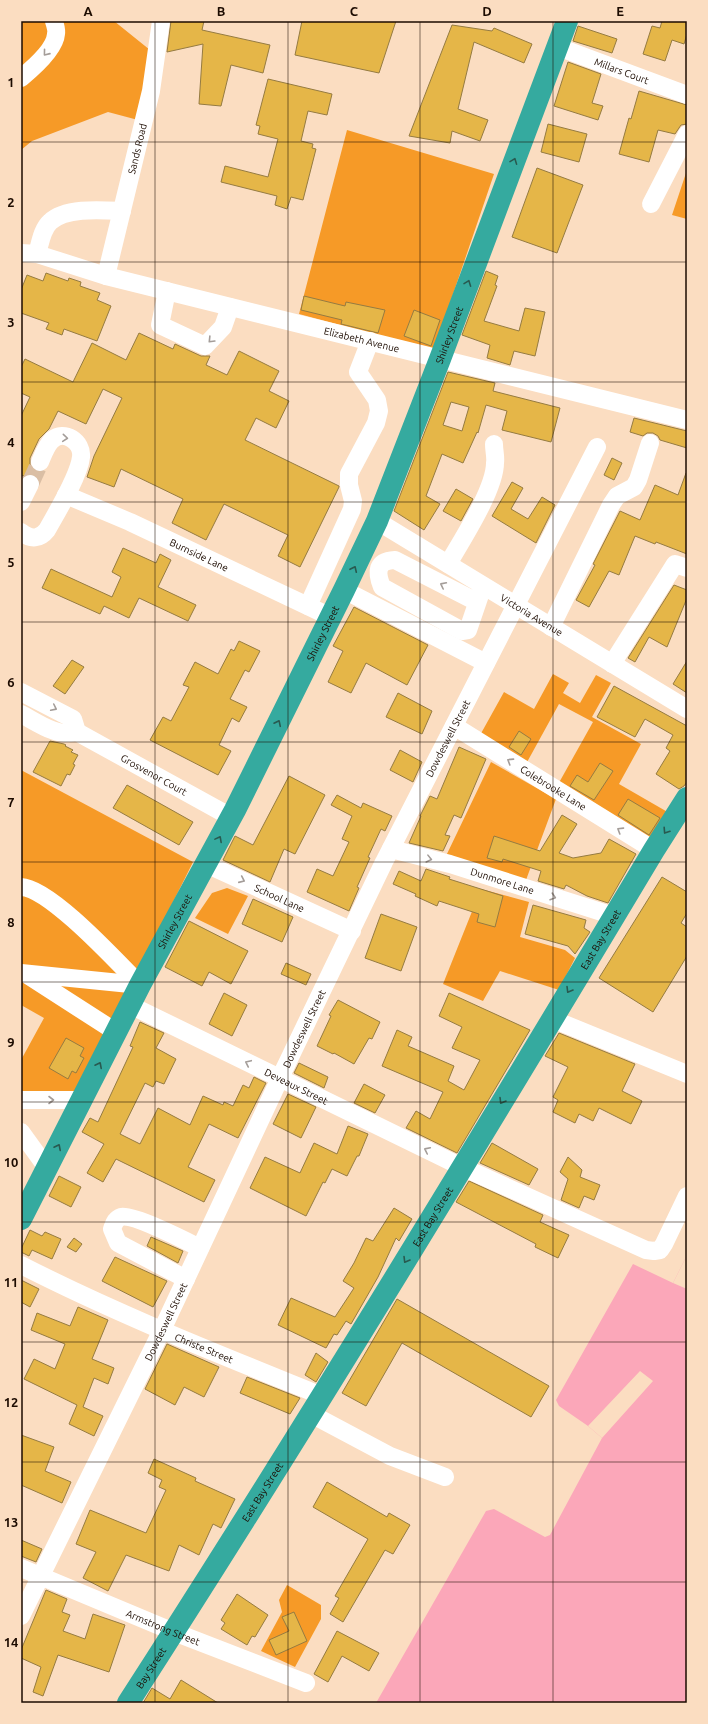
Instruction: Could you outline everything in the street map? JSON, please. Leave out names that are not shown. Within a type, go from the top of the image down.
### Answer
[{"type":"highway","name":"Shirley Street","points":[[21,1219],[140,985],[231,817],[331,617],[377,521],[440,359],[567,21]]},
{"type":"highway","name":"East Bay Street","points":[[174,1632],[317,1405],[687,798]]},
{"type":"highway","name":"Bay Street","points":[[128,1703],[174,1632]]},
{"type":"street","points":[[21,78],[42,58],[53,44],[56,34],[54,21]]},
{"type":"street","name":"Sands Road","points":[[106,276],[152,91],[161,21]]},
{"type":"street","name":"Millars Court","points":[[558,47],[687,94]]},
{"type":"street","points":[[651,204],[687,134]]},
{"type":"street","points":[[27,253],[42,236],[50,222],[67,213],[90,210],[122,211]]},
{"type":"street","name":"Elizabeth Avenue","points":[[27,253],[106,276],[687,420]]},
{"type":"street","points":[[167,291],[160,325],[204,346],[223,327],[230,307]]},
{"type":"street","points":[[308,606],[351,514],[353,501],[349,479],[351,469],[376,423],[379,411],[377,400],[358,372],[370,341]]},
{"type":"street","points":[[21,532],[29,537],[37,538],[43,535],[47,530],[66,495],[78,468],[81,457],[80,448],[76,442],[68,437],[56,437],[49,443],[40,462]]},
{"type":"street","points":[[551,627],[617,496],[634,487],[638,480],[650,443]]},
{"type":"street","points":[[448,564],[473,520],[492,480],[496,464],[494,444]]},
{"type":"street","name":"Dowdeswell Street","points":[[21,1616],[162,1330],[280,1078],[391,849],[597,447]]},
{"type":"street","points":[[21,502],[30,484]]},
{"type":"street","name":"Burnside Lane","points":[[66,495],[130,522],[331,617]]},
{"type":"street","name":"Victoria Avenue","points":[[377,521],[448,564],[480,594],[515,605],[687,709]]},
{"type":"street","points":[[415,570],[426,551]]},
{"type":"street","points":[[395,560],[415,570],[480,594],[468,630],[462,630],[382,587],[378,575],[381,565],[386,561],[395,560]]},
{"type":"street","points":[[612,664],[675,564],[687,568]]},
{"type":"street","points":[[344,590],[486,663]]},
{"type":"street","points":[[21,692],[73,719],[77,732],[71,734],[56,732],[21,714]]},
{"type":"street","name":"Colebrooke Lane","points":[[454,726],[654,850]]},
{"type":"street","name":"Grosvenor Court","points":[[77,732],[231,817]]},
{"type":"street","name":"Dunmore Lane","points":[[391,849],[450,864],[614,916]]},
{"type":"street","name":"School Lane","points":[[206,864],[352,931]]},
{"type":"street","points":[[21,887],[48,898],[74,920],[140,985]]},
{"type":"street","points":[[24,974],[140,985]]},
{"type":"street","points":[[24,974],[116,1032]]},
{"type":"street","name":"Deveaux Street","points":[[130,1005],[462,1167],[646,1250],[660,1250],[687,1196]]},
{"type":"street","points":[[552,1019],[687,1074]]},
{"type":"street","points":[[21,1100],[81,1100]]},
{"type":"street","points":[[21,1132],[47,1168]]},
{"type":"street","points":[[186,1279],[118,1243],[112,1230],[115,1221],[120,1217],[127,1217],[200,1248]]},
{"type":"street","name":"Christe Street","points":[[21,1266],[162,1330],[317,1405],[390,1456],[445,1477]]},
{"type":"street","name":"Armstrong Street","points":[[21,1568],[174,1632],[306,1683]]},
{"type":"shaded area","points":[[21,21],[114,21],[150,50],[138,120],[108,112],[32,141],[21,150]]},
{"type":"shaded area","points":[[347,130],[494,174],[434,350],[299,314]]},
{"type":"shaded area","points":[[687,170],[687,219],[672,215]]},
{"type":"shaded area","points":[[553,674],[569,683],[563,693],[580,703],[596,675],[611,683],[592,717],[641,744],[619,784],[671,814],[652,843],[556,788],[593,722],[559,704],[526,764],[479,737],[504,692],[534,709]]},
{"type":"shaded area","points":[[491,762],[556,799],[526,880],[446,856]]},
{"type":"shaded area","points":[[21,770],[193,862],[77,1095],[21,1093],[21,1060],[44,1018],[21,1005]]},
{"type":"shaded area","points":[[227,888],[248,896],[228,934],[195,918],[212,893]]},
{"type":"shaded area","points":[[481,889],[529,902],[520,937],[565,950],[575,958],[559,990],[500,971],[483,1001],[443,984]]},
{"type":"shaded area","points":[[687,1255],[687,1703],[376,1703],[486,1511],[494,1509],[545,1537],[550,1535],[602,1438],[588,1426],[559,1406],[556,1400],[633,1264],[673,1283]]},
{"type":"shaded area","points":[[287,1585],[321,1605],[321,1619],[295,1667],[261,1651],[282,1612],[279,1600]]},
{"type":"pier","points":[[687,1255],[687,1289],[673,1283]]},
{"type":"pier","points":[[640,1371],[653,1381],[602,1438],[588,1426]]},
{"type":"building","points":[[171,21],[204,21],[202,30],[270,45],[263,73],[231,65],[221,106],[199,104],[203,44],[167,52]]},
{"type":"building","points":[[302,21],[396,21],[379,73],[295,55]]},
{"type":"building","points":[[662,21],[687,21],[687,34],[684,44],[672,40],[665,61],[643,54],[652,26],[660,28]]},
{"type":"building","points":[[452,25],[492,31],[494,28],[532,44],[524,63],[474,42],[458,109],[488,120],[480,141],[452,131],[450,143],[409,136]]},
{"type":"building","points":[[578,26],[617,39],[612,53],[573,41]]},
{"type":"building","points":[[568,62],[601,74],[592,103],[603,106],[598,120],[554,106]]},
{"type":"building","points":[[268,79],[332,94],[327,115],[308,111],[301,141],[313,144],[312,148],[316,149],[303,200],[291,197],[287,209],[275,205],[277,196],[221,182],[225,166],[268,177],[278,139],[258,134],[260,126],[256,125]]},
{"type":"building","points":[[639,91],[687,105],[687,124],[681,125],[675,134],[658,130],[649,162],[619,154],[629,118],[631,119]]},
{"type":"building","points":[[548,124],[587,134],[579,162],[541,152]]},
{"type":"building","points":[[537,168],[583,185],[557,253],[512,237]]},
{"type":"building","points":[[486,271],[498,276],[495,285],[497,286],[484,321],[519,331],[525,308],[545,312],[535,356],[514,351],[510,365],[487,358],[490,345],[462,335]]},
{"type":"building","points":[[46,273],[68,281],[69,278],[81,282],[80,286],[100,293],[97,300],[111,306],[97,341],[64,329],[62,335],[46,329],[49,323],[21,313],[21,290],[27,275],[43,281]]},
{"type":"building","points":[[304,296],[345,306],[346,302],[385,310],[378,333],[341,324],[342,320],[301,310]]},
{"type":"building","points":[[414,310],[440,320],[431,346],[404,336]]},
{"type":"building","points":[[139,333],[173,349],[175,344],[201,356],[210,356],[206,365],[227,375],[239,351],[279,371],[269,391],[289,401],[276,428],[256,418],[245,440],[339,486],[300,567],[278,556],[288,535],[224,504],[206,540],[172,523],[183,499],[121,469],[114,487],[87,477],[94,456],[122,398],[103,389],[86,424],[58,411],[49,429],[39,439],[30,458],[32,469],[36,472],[41,472],[39,478],[34,474],[21,475],[21,416],[30,397],[21,393],[21,367],[25,359],[73,382],[92,343],[126,360]]},
{"type":"building","points":[[448,372],[495,383],[493,391],[560,408],[551,442],[502,430],[507,411],[486,405],[478,433],[477,432],[463,463],[442,454],[426,496],[440,504],[424,530],[394,511]],"holes":[[[451,402],[469,407],[462,431],[443,425]]]},
{"type":"building","points":[[634,418],[687,431],[687,448],[660,440],[658,436],[653,433],[647,433],[643,436],[630,432]]},
{"type":"building","points":[[612,458],[622,463],[614,480],[604,475]]},
{"type":"building","points":[[686,473],[687,554],[635,536],[619,575],[609,571],[589,607],[576,600],[595,565],[593,564],[620,511],[640,520],[655,485],[678,495]]},
{"type":"building","points":[[512,482],[523,488],[511,509],[528,519],[542,497],[555,505],[536,543],[492,516]]},
{"type":"building","points":[[456,489],[473,499],[461,521],[443,511]]},
{"type":"building","points":[[123,548],[156,563],[160,554],[171,560],[158,587],[196,605],[188,621],[139,598],[129,618],[104,606],[100,614],[42,588],[51,569],[112,597],[121,577],[112,572]]},
{"type":"building","points":[[674,585],[687,590],[687,598],[667,647],[649,637],[635,662],[628,658]]},
{"type":"building","points":[[354,607],[428,645],[407,685],[366,663],[351,693],[328,682],[343,651],[333,646]]},
{"type":"building","points":[[239,641],[260,651],[249,672],[245,670],[230,699],[247,707],[239,722],[232,718],[219,745],[231,751],[218,775],[150,740],[163,717],[171,721],[189,687],[183,685],[195,662],[218,674],[231,649],[234,651]]},
{"type":"building","points":[[72,660],[84,667],[65,694],[53,686]]},
{"type":"building","points":[[687,661],[687,693],[673,684]]},
{"type":"building","points":[[614,686],[687,726],[687,782],[684,786],[679,789],[656,774],[670,751],[666,748],[673,735],[645,719],[635,737],[597,717]]},
{"type":"building","points":[[398,693],[432,711],[422,734],[386,717]]},
{"type":"building","points":[[519,731],[531,739],[521,755],[509,747]]},
{"type":"building","points":[[50,741],[66,745],[65,746],[73,750],[71,752],[78,755],[73,764],[75,765],[70,775],[67,774],[61,786],[33,772]]},
{"type":"building","points":[[459,747],[486,759],[461,818],[454,815],[445,835],[450,836],[443,851],[409,843],[430,796],[437,799]]},
{"type":"building","points":[[400,750],[422,762],[413,782],[390,770]]},
{"type":"building","points":[[600,763],[613,771],[594,800],[570,786],[577,775],[588,782]]},
{"type":"building","points":[[289,776],[325,795],[295,854],[284,849],[270,882],[223,860],[235,836],[253,845]]},
{"type":"building","points":[[127,785],[193,822],[179,845],[113,808]]},
{"type":"building","points":[[337,795],[361,808],[363,803],[392,816],[385,831],[381,829],[368,857],[370,858],[357,887],[359,888],[349,911],[307,892],[317,869],[333,876],[349,842],[342,839],[352,816],[331,805]]},
{"type":"building","points":[[628,799],[660,818],[649,835],[618,815]]},
{"type":"building","points":[[562,815],[577,824],[559,853],[573,858],[601,853],[609,839],[636,854],[608,903],[587,896],[566,885],[564,889],[538,881],[541,871],[503,859],[502,862],[487,858],[494,836],[540,851]]},
{"type":"building","points":[[426,869],[450,877],[449,879],[503,896],[495,927],[477,922],[479,914],[439,901],[437,906],[415,896],[416,894],[393,884],[399,871],[421,881]]},
{"type":"building","points":[[662,877],[687,892],[687,913],[681,923],[687,927],[687,956],[653,1012],[599,978]]},
{"type":"building","points":[[253,899],[293,917],[282,942],[242,924]]},
{"type":"building","points":[[533,905],[586,920],[584,928],[590,932],[575,954],[568,946],[525,934]]},
{"type":"building","points":[[381,914],[417,927],[401,971],[365,958]]},
{"type":"building","points":[[189,921],[248,951],[231,984],[209,972],[202,986],[165,967]]},
{"type":"building","points":[[286,963],[311,974],[306,985],[281,974]]},
{"type":"building","points":[[224,993],[247,1005],[232,1036],[209,1024]]},
{"type":"building","points":[[449,993],[530,1030],[457,1153],[406,1128],[416,1111],[430,1119],[443,1092],[382,1066],[397,1030],[412,1037],[408,1046],[454,1066],[448,1081],[464,1090],[480,1060],[452,1048],[462,1027],[439,1016]]},
{"type":"building","points":[[338,1000],[380,1022],[372,1039],[369,1038],[354,1064],[317,1046],[331,1016],[329,1015]]},
{"type":"building","points":[[140,1022],[164,1033],[156,1048],[176,1059],[164,1084],[156,1081],[153,1087],[145,1083],[120,1134],[140,1144],[158,1108],[190,1125],[203,1096],[223,1105],[224,1102],[233,1106],[243,1085],[249,1088],[254,1077],[266,1083],[238,1138],[209,1124],[188,1167],[215,1180],[204,1202],[116,1159],[103,1182],[87,1173],[104,1144],[82,1132],[90,1118],[98,1122],[133,1047],[130,1046]]},
{"type":"building","points":[[559,1033],[635,1064],[622,1091],[642,1101],[631,1124],[599,1108],[593,1121],[579,1114],[575,1123],[553,1112],[558,1100],[553,1097],[568,1067],[545,1056]]},
{"type":"building","points":[[66,1038],[84,1048],[80,1056],[84,1058],[76,1073],[72,1071],[68,1079],[49,1068]]},
{"type":"building","points":[[299,1063],[328,1077],[324,1088],[294,1073]]},
{"type":"building","points":[[364,1084],[385,1095],[375,1113],[354,1103]]},
{"type":"building","points":[[288,1094],[316,1107],[301,1138],[273,1124]]},
{"type":"building","points":[[348,1126],[368,1134],[359,1156],[357,1156],[347,1176],[332,1169],[325,1183],[323,1182],[306,1216],[250,1188],[265,1157],[300,1173],[314,1143],[337,1154]]},
{"type":"building","points":[[492,1143],[538,1169],[529,1185],[480,1163]]},
{"type":"building","points":[[568,1157],[582,1170],[580,1177],[600,1185],[594,1200],[584,1196],[579,1208],[561,1200],[568,1179],[560,1172]]},
{"type":"building","points":[[59,1176],[81,1187],[71,1207],[49,1196]]},
{"type":"building","points":[[469,1181],[543,1215],[540,1222],[569,1235],[558,1258],[535,1247],[536,1244],[456,1202]]},
{"type":"building","points":[[394,1208],[412,1219],[399,1241],[396,1238],[378,1277],[351,1324],[346,1321],[337,1335],[334,1334],[326,1348],[278,1325],[291,1298],[335,1317],[354,1288],[343,1281],[354,1263],[366,1238],[373,1241]]},
{"type":"building","points":[[30,1230],[42,1236],[45,1232],[61,1239],[52,1259],[32,1250],[29,1256],[21,1252]]},
{"type":"building","points":[[151,1237],[183,1251],[178,1263],[147,1246]]},
{"type":"building","points":[[74,1238],[82,1244],[76,1252],[67,1247]]},
{"type":"building","points":[[115,1257],[167,1281],[153,1307],[102,1281]]},
{"type":"building","points":[[21,1280],[39,1289],[30,1307],[21,1302]]},
{"type":"building","points":[[397,1299],[549,1386],[531,1417],[402,1343],[366,1406],[342,1393]]},
{"type":"building","points":[[78,1307],[108,1320],[92,1359],[114,1368],[108,1384],[94,1378],[83,1407],[103,1416],[94,1436],[69,1424],[77,1405],[24,1379],[34,1359],[55,1369],[65,1344],[31,1330],[37,1313],[70,1326]]},
{"type":"building","points":[[167,1344],[219,1367],[204,1397],[184,1387],[175,1405],[145,1389]]},
{"type":"building","points":[[316,1353],[328,1362],[316,1382],[305,1375]]},
{"type":"building","points":[[247,1377],[300,1398],[290,1414],[240,1393]]},
{"type":"building","points":[[21,1435],[54,1447],[45,1471],[71,1482],[62,1503],[21,1485]]},
{"type":"building","points":[[154,1459],[196,1478],[195,1481],[235,1499],[221,1528],[213,1524],[199,1555],[179,1545],[169,1571],[126,1555],[108,1591],[83,1578],[96,1552],[76,1544],[90,1510],[146,1533],[166,1490],[159,1487],[162,1480],[148,1473]]},
{"type":"building","points":[[327,1482],[387,1517],[389,1513],[410,1525],[393,1554],[385,1550],[343,1622],[330,1614],[339,1598],[335,1596],[368,1539],[313,1507]]},
{"type":"building","points":[[21,1540],[42,1549],[36,1562],[21,1556]]},
{"type":"building","points":[[46,1590],[67,1599],[62,1612],[70,1615],[63,1631],[85,1639],[93,1614],[125,1625],[109,1672],[58,1655],[43,1696],[33,1692],[41,1667],[21,1658],[21,1650]]},
{"type":"building","points":[[237,1594],[268,1615],[255,1637],[252,1636],[247,1645],[221,1629],[225,1623],[221,1620]]},
{"type":"building","points":[[294,1612],[307,1641],[276,1655],[269,1640],[289,1631],[282,1617]]},
{"type":"building","points":[[337,1631],[379,1653],[369,1671],[342,1656],[328,1682],[314,1674]]},
{"type":"building","points":[[181,1680],[218,1703],[143,1703],[152,1688],[170,1699]]},
{"type":"tunnel","points":[[30,484],[40,462]]}]
